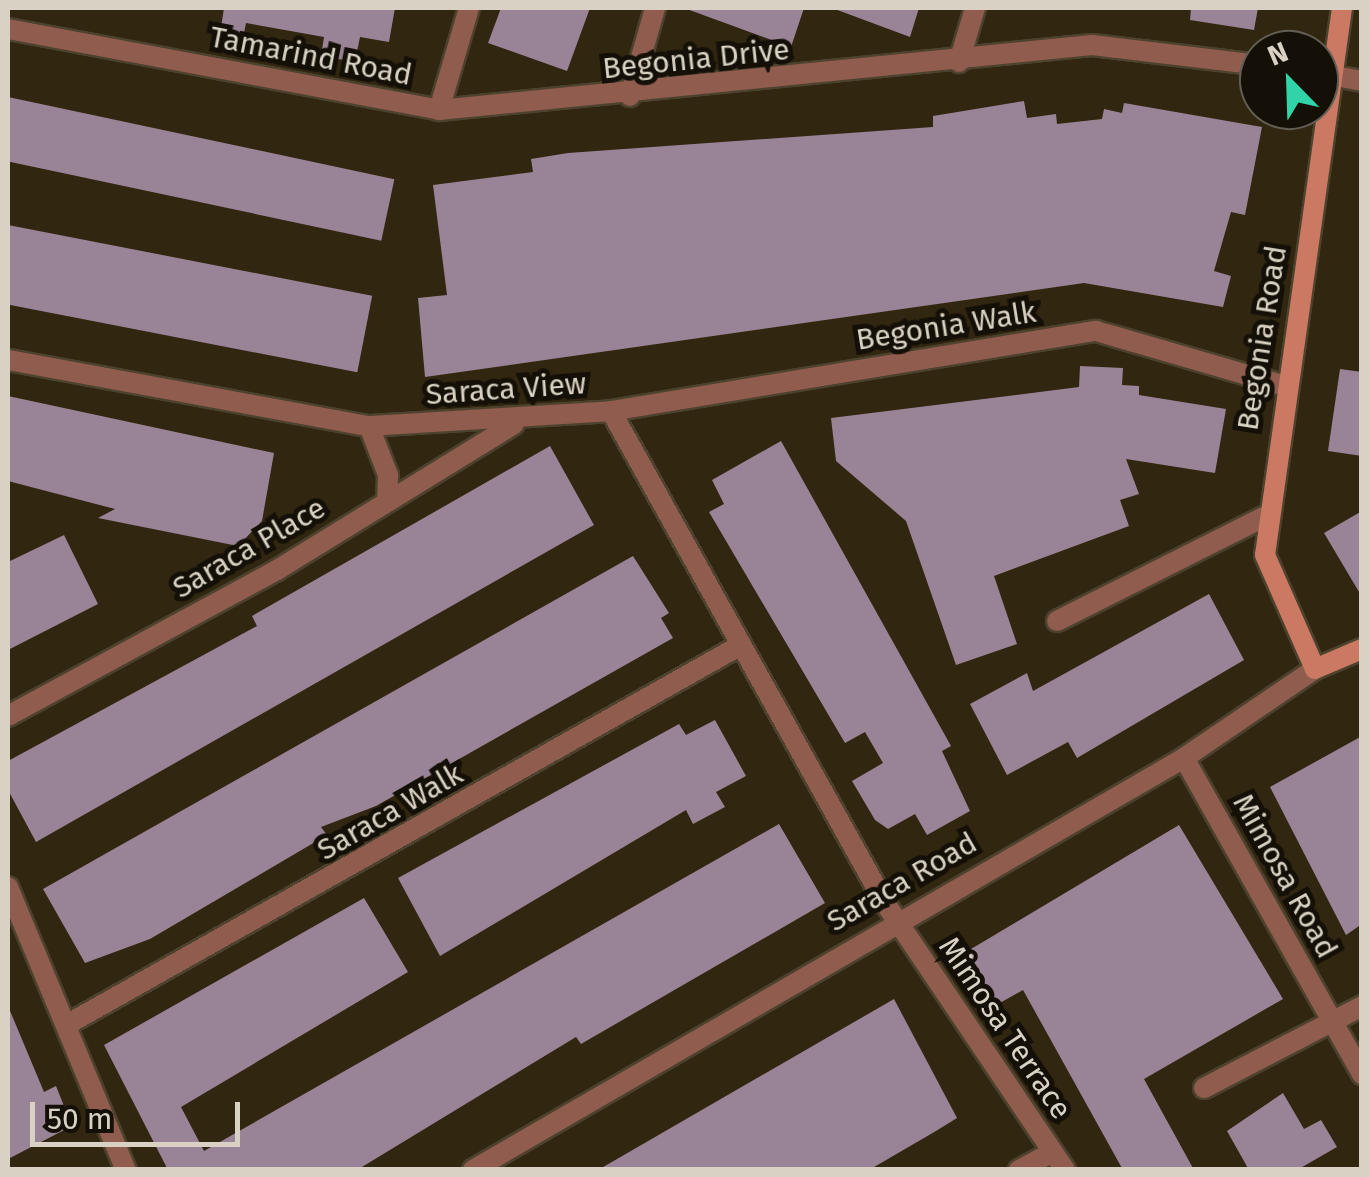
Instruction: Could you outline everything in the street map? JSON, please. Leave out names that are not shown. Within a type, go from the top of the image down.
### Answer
[{"type":"street","name":"Tamarind Road","points":[[8,29],[438,110],[469,8]]},
{"type":"street","points":[[630,96],[655,8]]},
{"type":"street","points":[[959,62],[975,8]]},
{"type":"street","name":"Begonia Drive","points":[[438,110],[630,96],[1092,45],[1239,63]]},
{"type":"street","name":"Begonia Road","points":[[1315,669],[1265,555],[1264,517],[1286,386],[1319,130]]},
{"type":"street","name":"Begonia Walk","points":[[610,411],[1096,331],[1286,386]]},
{"type":"street","name":"Saraca View","points":[[8,360],[369,426],[516,423],[610,411],[896,920]]},
{"type":"street","name":"Saraca Place","points":[[8,716],[387,501],[516,423]]},
{"type":"street","points":[[369,426],[388,475],[387,501]]},
{"type":"street","points":[[1057,621],[1264,517]]},
{"type":"street","name":"Saraca Walk","points":[[68,1024],[739,646]]},
{"type":"street","name":"Saraca Road","points":[[473,1170],[896,920],[1184,758],[1315,669],[1362,649]]},
{"type":"street","name":"Mimosa Road","points":[[1184,758],[1362,1074]]},
{"type":"street","points":[[8,887],[126,1170]]},
{"type":"street","name":"Mimosa Terrace","points":[[896,920],[1059,1161]]},
{"type":"street","points":[[1204,1088],[1362,1006]]},
{"type":"street","points":[[1019,1170],[1059,1161]]},
{"type":"building","points":[[224,8],[395,8],[389,42],[360,37],[355,62],[321,56],[324,37],[246,23],[243,38],[220,34]]},
{"type":"building","points":[[501,8],[590,8],[567,71],[488,43]]},
{"type":"building","points":[[684,8],[804,8],[791,47]]},
{"type":"building","points":[[832,8],[919,8],[910,37]]},
{"type":"building","points":[[1191,8],[1258,8],[1254,30],[1190,20]]},
{"type":"building","points":[[8,97],[394,179],[381,241],[8,161]]},
{"type":"building","points":[[1024,101],[1027,118],[1056,114],[1057,124],[1102,119],[1104,109],[1122,113],[1124,103],[1239,123],[1239,130],[1261,130],[1245,215],[1231,212],[1214,271],[1231,276],[1223,307],[1084,283],[425,377],[418,298],[447,295],[433,185],[533,172],[531,159],[568,153],[933,127],[933,116]]},
{"type":"building","points":[[8,225],[372,296],[357,372],[8,304]]},
{"type":"building","points":[[1080,366],[1123,368],[1122,385],[1139,386],[1139,395],[1226,409],[1215,473],[1126,459],[1139,494],[1120,500],[1129,526],[994,576],[1017,644],[956,665],[906,521],[836,461],[831,418],[1079,387]]},
{"type":"building","points":[[1340,369],[1362,372],[1362,456],[1328,451]]},
{"type":"building","points":[[8,396],[274,453],[262,521],[238,546],[98,518],[115,509],[8,481]]},
{"type":"building","points":[[781,441],[951,746],[942,751],[970,811],[927,835],[915,814],[888,829],[875,820],[852,781],[883,763],[865,732],[845,743],[709,512],[724,504],[712,480]]},
{"type":"building","points":[[550,446],[594,525],[36,842],[8,790],[8,761],[257,626],[252,616]]},
{"type":"building","points":[[1362,511],[1362,597],[1324,533]]},
{"type":"building","points":[[64,535],[98,604],[8,650],[8,562]]},
{"type":"building","points":[[633,556],[669,613],[661,618],[673,638],[376,806],[321,827],[327,835],[150,939],[85,963],[43,889]]},
{"type":"building","points":[[1209,594],[1244,660],[1077,758],[1068,742],[1007,775],[970,704],[1027,673],[1033,691]]},
{"type":"building","points":[[715,720],[746,776],[716,792],[725,807],[693,824],[686,810],[440,956],[398,878],[679,724],[686,735]]},
{"type":"building","points":[[1362,736],[1362,924],[1346,935],[1270,787]]},
{"type":"building","points":[[779,824],[825,903],[581,1044],[576,1037],[357,1170],[168,1170],[104,1045],[364,898],[408,972],[181,1107],[204,1151]]},
{"type":"building","points":[[1179,825],[1283,999],[1144,1079],[1194,1170],[1123,1170],[1023,990],[991,1008],[961,955]]},
{"type":"building","points":[[894,999],[957,1118],[869,1170],[598,1170]]},
{"type":"building","points":[[8,1006],[44,1092],[56,1086],[72,1126],[8,1159]]},
{"type":"building","points":[[1283,1093],[1304,1129],[1321,1120],[1337,1147],[1297,1170],[1249,1170],[1227,1131]]}]
